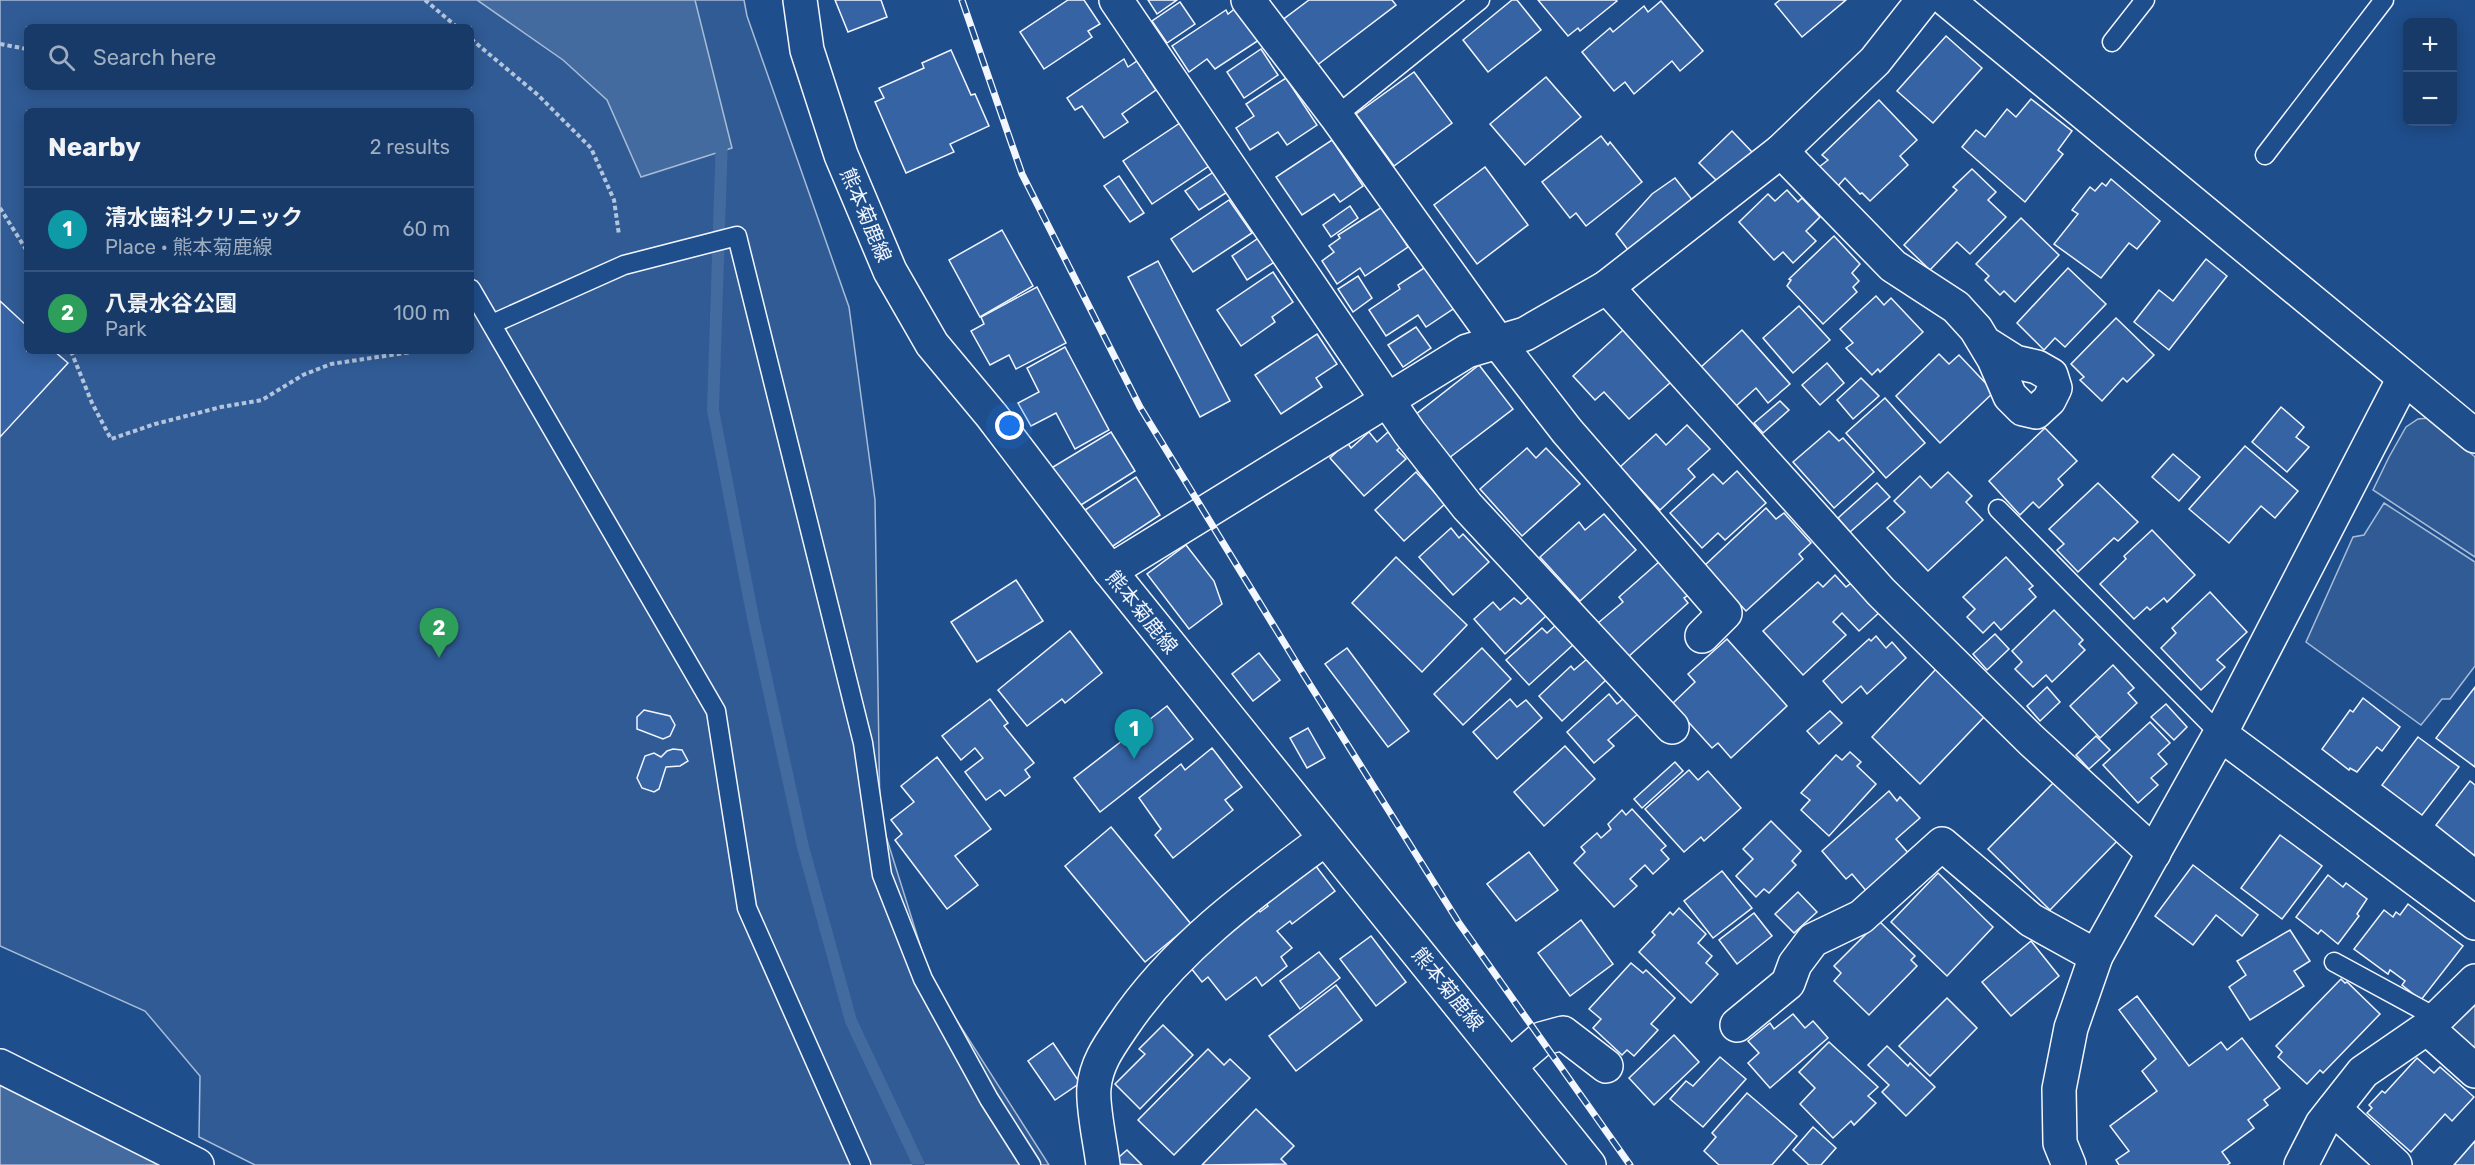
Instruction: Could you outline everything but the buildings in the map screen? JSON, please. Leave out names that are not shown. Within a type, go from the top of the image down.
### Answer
[{"type":"street","name":"熊本菊鹿線","points":[[800,0],[807,50],[841,155],[890,271],[932,344],[992,416],[1110,571],[1324,839],[1511,1065],[1589,1165]]},
{"type":"street","points":[[1116,0],[1409,432],[1467,506],[1672,727]]},
{"type":"street","points":[[1248,0],[1336,116],[1498,342],[1567,431],[1725,613],[1702,636]]},
{"type":"street","points":[[1110,571],[1467,351],[1526,334],[1607,287],[1781,151],[1875,61],[1923,0]]},
{"type":"street","points":[[1947,0],[2475,436]]},
{"type":"street","points":[[1781,151],[1893,266],[1956,307],[1976,329],[1984,343]]},
{"type":"street","points":[[1607,287],[1881,592],[2031,740],[2154,853]]},
{"type":"street","points":[[2069,1165],[2060,1143],[2059,1089],[2071,1028],[2096,956],[2220,734],[2404,378]]},
{"type":"street","points":[[2220,734],[2475,923]]},
{"type":"street","points":[[1104,1165],[1094,1089],[1102,1057],[1134,1008],[1162,974],[1191,946],[1264,884],[1324,839]]},
{"type":"street","points":[[1737,1025],[1788,982],[1795,964],[1813,940],[1861,917],[1942,844],[2031,920],[2096,956]]},
{"type":"street","points":[[2301,1165],[2322,1124],[2363,1072],[2432,1023],[2475,981]]},
{"type":"street","points":[[2432,1023],[2475,1071]]},
{"type":"street","points":[[1511,1065],[1541,1039],[1563,1033],[1606,1066]]},
{"type":"street","points":[[0,1066],[197,1165]]},
{"type":"street","points":[[2334,1109],[2395,1165]]},
{"type":"lane","points":[[1336,116],[1480,0]]},
{"type":"lane","points":[[2112,42],[2145,0]]},
{"type":"lane","points":[[2265,155],[2384,0]]},
{"type":"lane","points":[[492,324],[624,265],[737,236],[863,743],[882,875],[923,979],[989,1099],[1031,1165]]},
{"type":"lane","points":[[474,294],[716,711],[747,908],[861,1165]]},
{"type":"lane","points":[[1998,509],[2220,734]]},
{"type":"lane","points":[[2334,962],[2432,1023]]},
{"type":"path","points":[[425,0],[453,24]]},
{"type":"path","points":[[474,42],[538,95],[591,148],[614,200],[624,265]]},
{"type":"path","points":[[0,44],[24,49]]},
{"type":"path","points":[[0,208],[24,245]]},
{"type":"path","points":[[72,354],[92,403],[111,439],[199,413],[262,400],[303,375],[331,364],[398,354]]},
{"type":"shaded area","points":[[0,0],[744,0],[747,16],[849,307],[875,500],[880,817],[931,980],[1049,1165],[255,1165],[199,1137],[200,1076],[145,1011],[0,946]]},
{"type":"shaded area","points":[[477,0],[695,0],[732,148],[641,177],[607,100],[563,60]]},
{"type":"shaded area","points":[[2429,418],[2475,457],[2475,557],[2373,490],[2406,427],[2418,419]]},
{"type":"shaded area","points":[[2384,503],[2475,562],[2475,666],[2450,699],[2442,699],[2421,725],[2306,642],[2353,537],[2364,535]]},
{"type":"shaded area","points":[[2475,999],[2475,1051],[2449,1026]]},
{"type":"shaded area","points":[[0,1082],[163,1165],[0,1165]]},
{"type":"waterway","points":[[722,137],[713,410],[753,618],[803,847],[851,1021],[919,1165]]},
{"type":"railway","points":[[962,0],[1022,174],[1140,407],[1459,923],[1630,1165]]},
{"type":"place","name":"八景水谷公園","points":[[439,658]]},
{"type":"place","name":"清水歯科クリニック","points":[[1134,759]]}]
